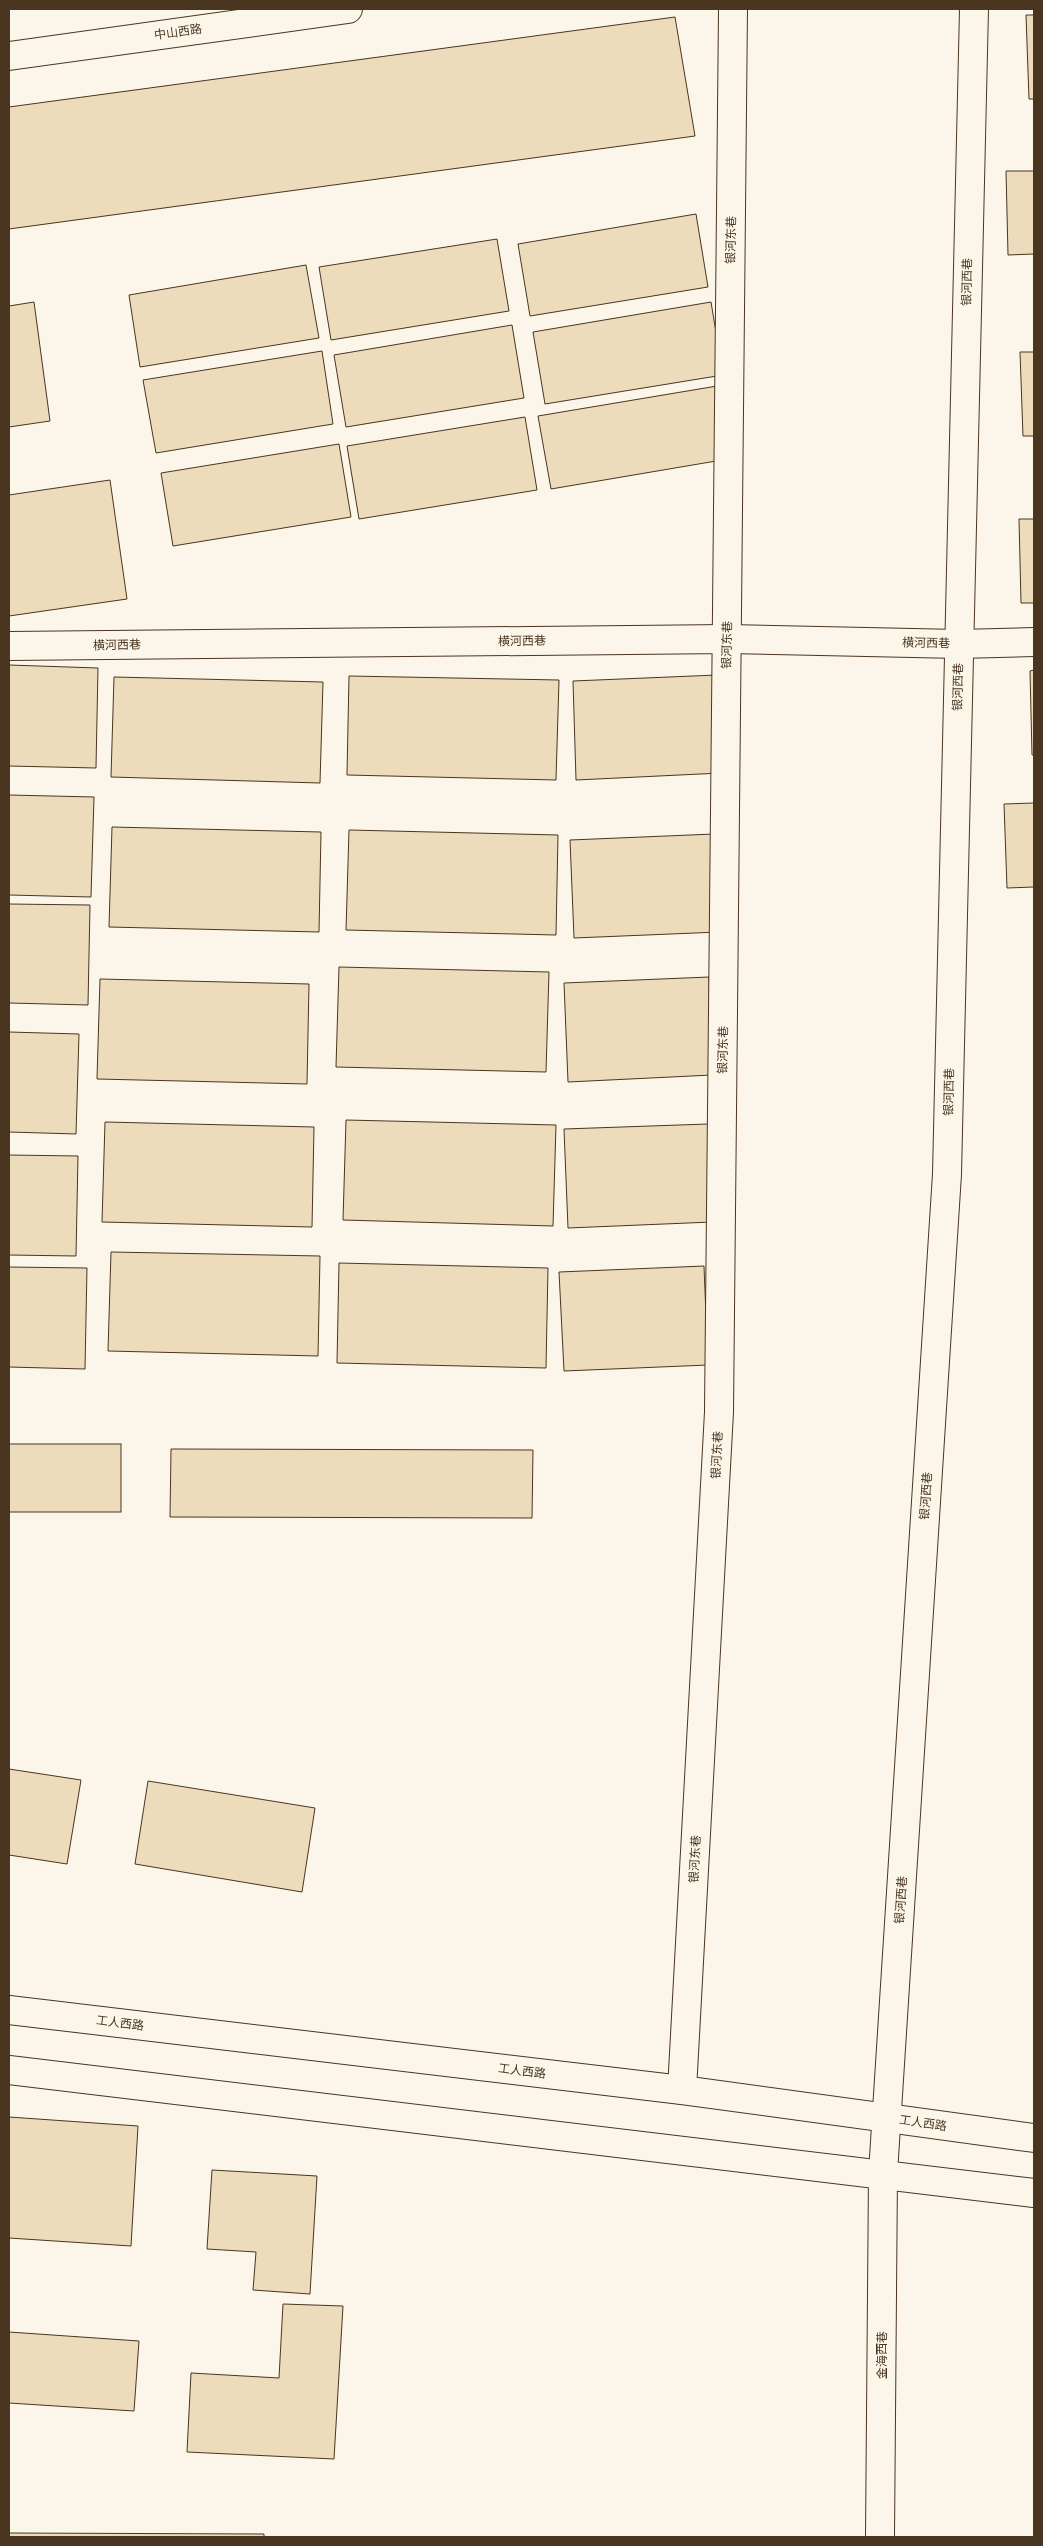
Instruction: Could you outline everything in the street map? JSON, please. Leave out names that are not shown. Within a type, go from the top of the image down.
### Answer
[{"type":"street","name":"中山西路","points":[[9,56],[348,9]]},
{"type":"street","name":"银河东巷","points":[[682,2090],[720,1412],[733,9]]},
{"type":"street","name":"银河西巷","points":[[883,2173],[947,1174],[974,9]]},
{"type":"street","name":"横河西巷","points":[[9,646],[727,639],[959,644],[1034,642]]},
{"type":"street","name":"工人西路","points":[[9,2010],[682,2090],[1034,2138]]},
{"type":"street","points":[[9,2070],[883,2173],[1034,2193]]},
{"type":"street","name":"金海西巷","points":[[880,2537],[883,2173]]},
{"type":"building","points":[[1026,15],[1034,15],[1034,99],[1029,99]]},
{"type":"building","points":[[675,17],[695,136],[9,229],[9,107]]},
{"type":"building","points":[[1006,171],[1034,171],[1034,254],[1008,255]]},
{"type":"building","points":[[696,214],[708,287],[530,316],[518,244]]},
{"type":"building","points":[[497,239],[509,311],[331,340],[319,267]]},
{"type":"building","points":[[306,265],[319,338],[140,367],[129,295]]},
{"type":"building","points":[[34,302],[50,421],[9,427],[9,306]]},
{"type":"building","points":[[711,302],[723,375],[545,404],[533,332]]},
{"type":"building","points":[[512,325],[524,398],[346,427],[334,355]]},
{"type":"building","points":[[322,351],[333,424],[156,453],[143,380]]},
{"type":"building","points":[[1020,352],[1034,352],[1034,436],[1023,436]]},
{"type":"building","points":[[717,386],[728,459],[551,489],[538,416]]},
{"type":"building","points":[[525,417],[537,490],[359,519],[347,446]]},
{"type":"building","points":[[339,444],[351,517],[173,546],[161,473]]},
{"type":"building","points":[[110,480],[127,599],[9,616],[9,495]]},
{"type":"building","points":[[1019,519],[1034,519],[1034,603],[1021,603]]},
{"type":"building","points":[[9,665],[98,668],[96,768],[9,766]]},
{"type":"building","points":[[1034,670],[1034,755],[1032,755],[1030,671]]},
{"type":"building","points":[[717,675],[721,773],[576,780],[573,681]]},
{"type":"building","points":[[349,676],[559,680],[556,780],[347,775]]},
{"type":"building","points":[[114,677],[323,682],[320,783],[111,777]]},
{"type":"building","points":[[9,795],[94,797],[91,897],[9,895]]},
{"type":"building","points":[[1034,803],[1034,887],[1007,888],[1004,804]]},
{"type":"building","points":[[112,827],[321,832],[319,932],[109,927]]},
{"type":"building","points":[[349,830],[558,835],[556,935],[346,930]]},
{"type":"building","points":[[714,834],[719,932],[574,938],[570,840]]},
{"type":"building","points":[[9,904],[90,905],[88,1005],[9,1003]]},
{"type":"building","points":[[339,967],[549,972],[546,1072],[336,1067]]},
{"type":"building","points":[[709,977],[712,1075],[568,1082],[564,983]]},
{"type":"building","points":[[100,979],[309,984],[307,1084],[97,1079]]},
{"type":"building","points":[[9,1032],[79,1034],[76,1134],[9,1132]]},
{"type":"building","points":[[346,1120],[556,1125],[553,1226],[343,1220]]},
{"type":"building","points":[[105,1122],[314,1127],[312,1227],[102,1222]]},
{"type":"building","points":[[708,1124],[712,1222],[568,1228],[564,1129]]},
{"type":"building","points":[[9,1155],[78,1156],[76,1256],[9,1255]]},
{"type":"building","points":[[111,1252],[320,1256],[318,1356],[108,1351]]},
{"type":"building","points":[[339,1263],[548,1268],[546,1368],[337,1363]]},
{"type":"building","points":[[704,1266],[708,1365],[564,1371],[559,1272]]},
{"type":"building","points":[[9,1267],[87,1268],[85,1369],[9,1367]]},
{"type":"building","points":[[9,1444],[121,1444],[121,1512],[9,1512]]},
{"type":"building","points":[[171,1449],[533,1450],[532,1518],[170,1517]]},
{"type":"building","points":[[9,1769],[81,1780],[67,1864],[9,1855]]},
{"type":"building","points":[[148,1781],[315,1808],[302,1892],[135,1864]]},
{"type":"building","points":[[9,2117],[138,2126],[131,2246],[9,2238]]},
{"type":"building","points":[[212,2170],[317,2176],[310,2294],[253,2290],[256,2252],[207,2249]]},
{"type":"building","points":[[283,2304],[343,2306],[334,2459],[187,2452],[191,2373],[279,2378]]},
{"type":"building","points":[[9,2332],[139,2341],[134,2411],[9,2403]]},
{"type":"building","points":[[9,2533],[264,2534],[264,2537],[9,2537]]}]
